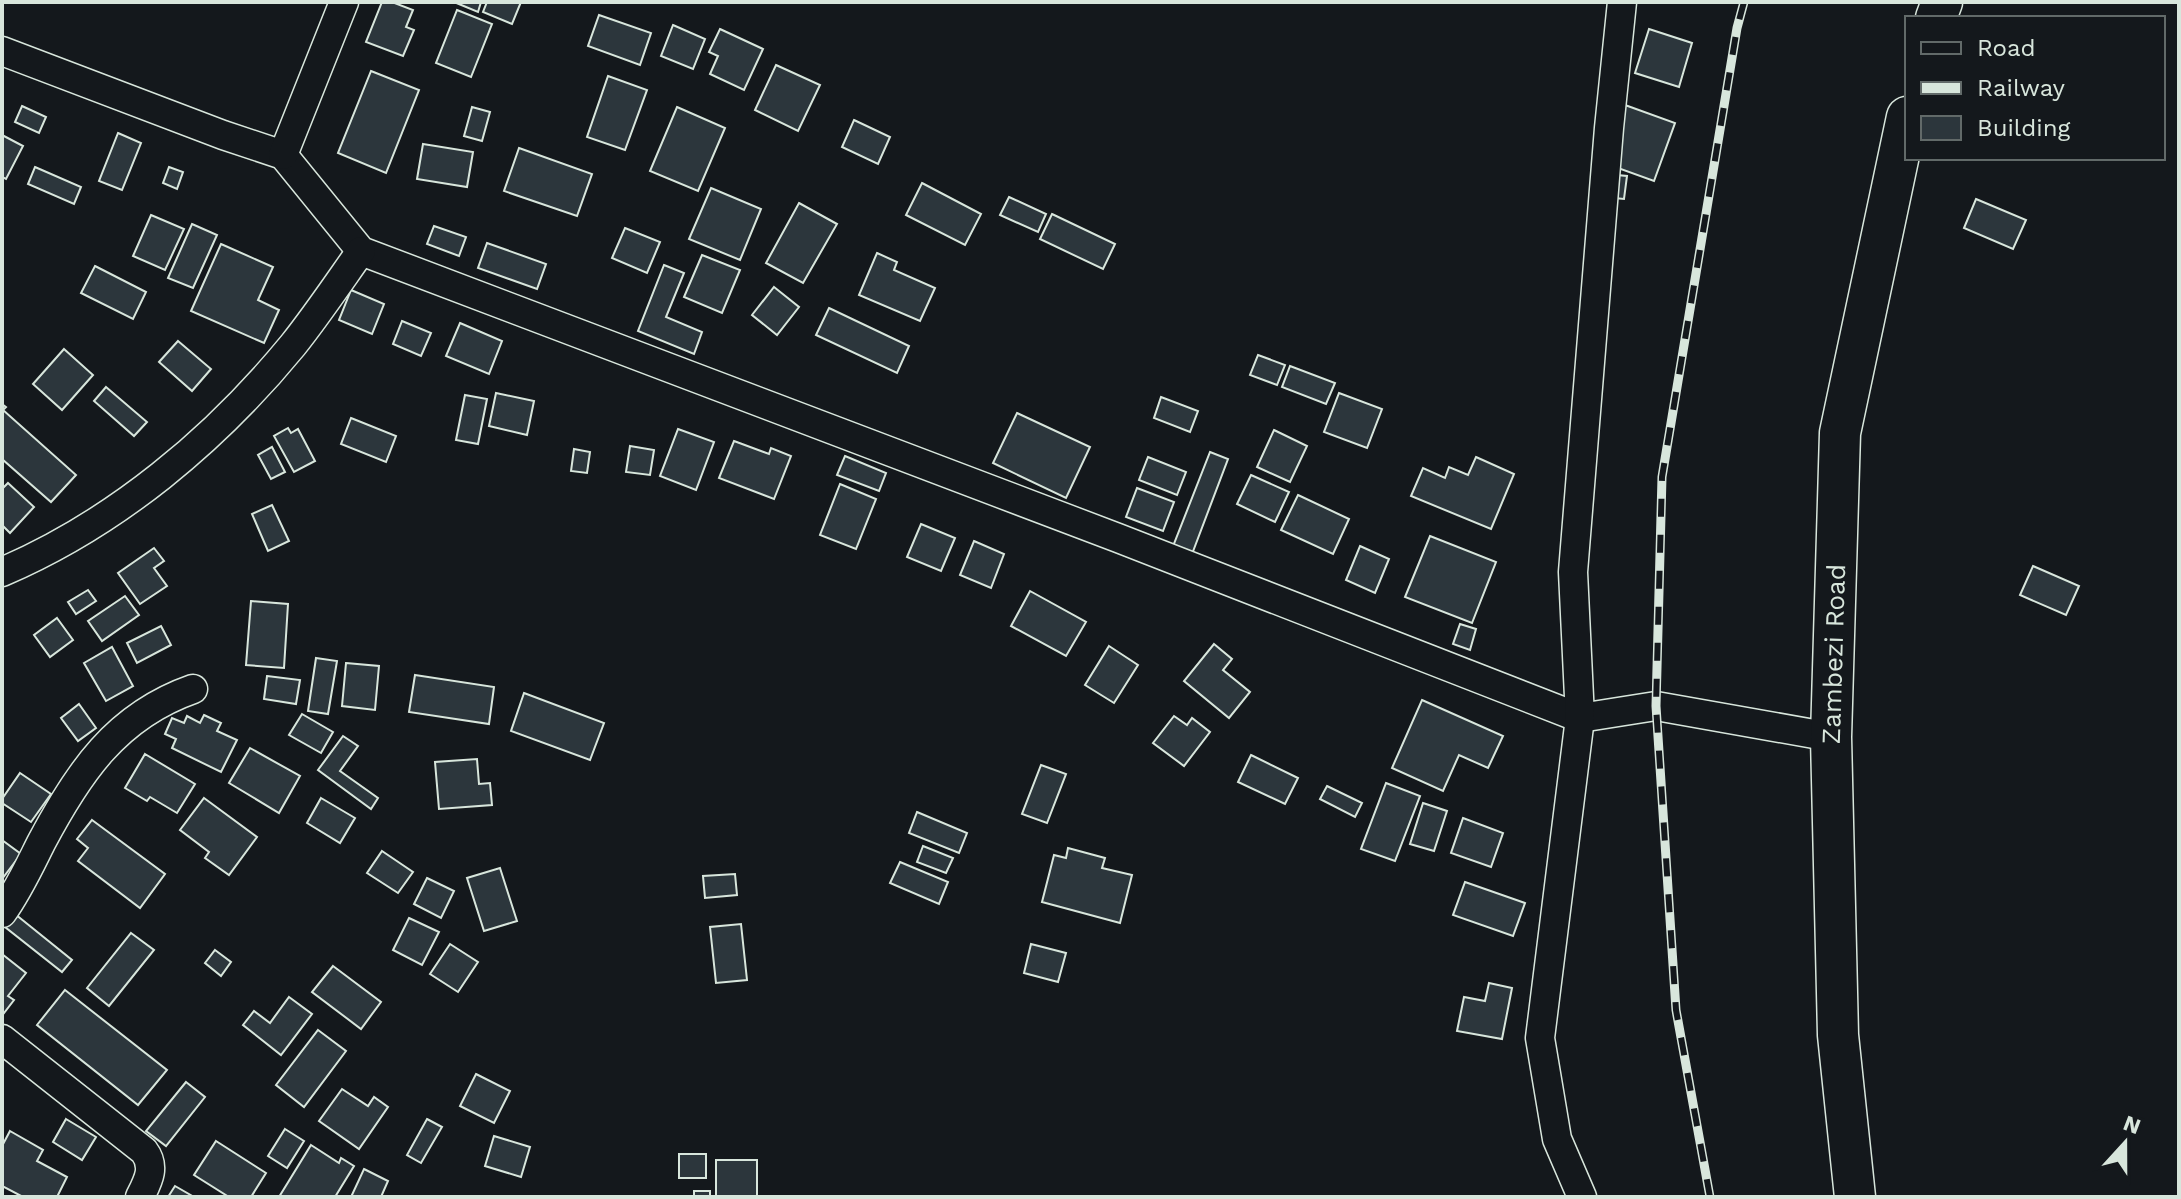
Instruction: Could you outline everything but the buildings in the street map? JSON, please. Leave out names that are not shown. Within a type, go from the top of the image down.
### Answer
[{"type":"main road","name":"Zambezi Road","points":[[1855,1197],[1838,1035],[1831,737],[1840,433],[1905,126]]},
{"type":"street","points":[[283,155],[344,2]]},
{"type":"street","points":[[1582,1197],[1557,1139],[1540,1038],[1580,718],[1573,572],[1622,2]]},
{"type":"street","points":[[2,51],[283,155],[361,251],[1118,538],[1580,718],[1656,706],[1831,737]]},
{"type":"street","points":[[2,572],[33,559],[102,518],[176,465],[251,393],[295,343],[361,251]]},
{"type":"street","points":[[2,913],[24,880],[64,804],[114,735],[143,711],[193,689]]},
{"type":"street","points":[[2,1039],[144,1151],[150,1159],[151,1168],[140,1197]]},
{"type":"railway","points":[[1710,1197],[1676,1010],[1656,706],[1662,477],[1737,28],[1744,2]]}]
